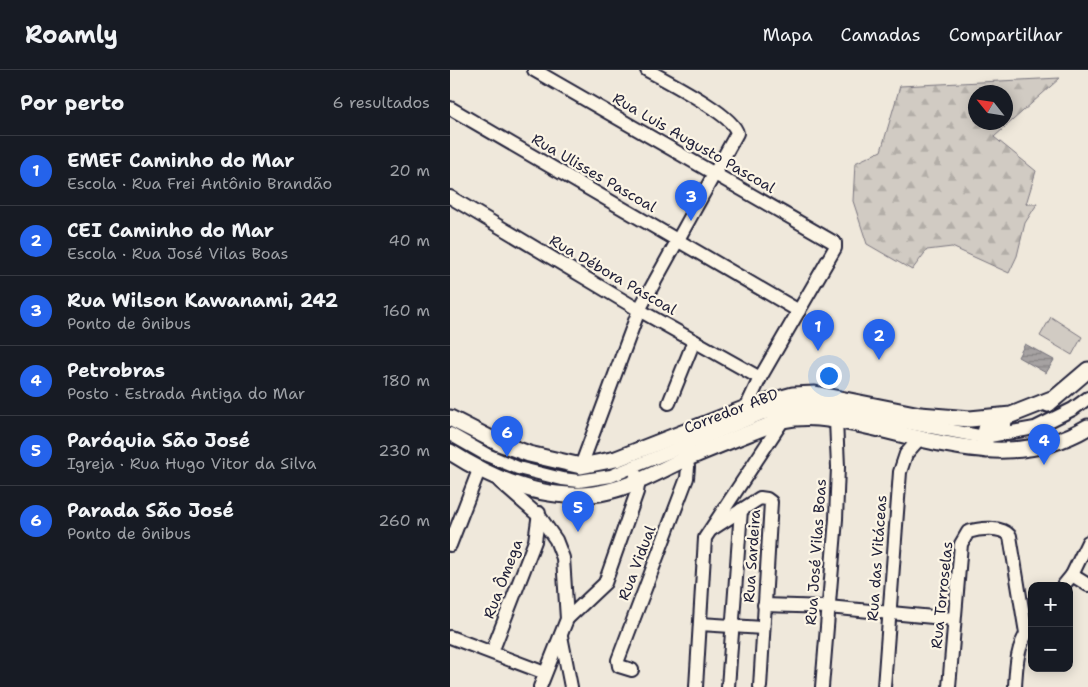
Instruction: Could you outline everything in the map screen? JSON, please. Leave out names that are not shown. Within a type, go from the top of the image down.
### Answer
[{"type":"main road","points":[[450,418],[499,443],[553,461],[581,466],[616,460],[746,408],[760,396],[815,394],[920,415],[970,420],[1011,415],[1054,398],[1082,382],[1088,370]]},
{"type":"main road","points":[[985,444],[989,427],[1031,414],[1054,398]]},
{"type":"main road","points":[[450,452],[494,477],[537,491],[579,495],[611,490],[636,474],[686,459],[783,420],[810,416],[920,438],[985,444],[1024,451],[1045,446],[1085,431]]},
{"type":"street","name":"Rua Luis Augusto Pascoal","points":[[534,70],[832,241],[835,246],[799,311]]},
{"type":"street","points":[[581,466],[639,310],[735,136],[734,125],[710,107],[648,70]]},
{"type":"street","name":"Rua Ulisses Pascoal","points":[[450,108],[799,311]]},
{"type":"street","name":"Rua Débora Pascoal","points":[[450,197],[639,310],[760,378]]},
{"type":"street","points":[[760,396],[760,378],[799,311]]},
{"type":"street","points":[[669,403],[694,341]]},
{"type":"street","name":"Corredor ABD","points":[[450,434],[487,455],[542,475],[579,481],[636,474],[761,414],[789,406],[825,406],[985,444],[1035,428],[1073,409],[1088,398]]},
{"type":"street","points":[[696,687],[704,542],[708,531],[783,420]]},
{"type":"street","name":"Rua José Vilas Boas","points":[[822,687],[838,467],[836,420]]},
{"type":"street","name":"Rua das Vitáceas","points":[[884,687],[901,466],[906,454],[920,438]]},
{"type":"street","name":"Rua Vidual","points":[[632,670],[619,666],[618,660],[687,478],[689,471],[686,459]]},
{"type":"street","points":[[567,619],[592,598],[605,583],[634,505],[636,474],[616,460]]},
{"type":"street","points":[[540,516],[535,502],[537,491],[542,475],[553,461]]},
{"type":"street","points":[[450,545],[455,516],[479,470]]},
{"type":"street","points":[[494,477],[540,516],[556,540],[564,558],[567,619],[540,687]]},
{"type":"street","name":"Rua Sardeira","points":[[708,531],[760,498],[772,502],[760,687]]},
{"type":"street","points":[[728,687],[742,510]]},
{"type":"street","name":"Rua Ômega","points":[[492,652],[535,541],[540,516]]},
{"type":"street","name":"Rua Torroselas","points":[[949,687],[962,539],[968,532],[973,530],[1002,530],[1010,536],[1014,546],[1029,627]]},
{"type":"street","points":[[1066,582],[1072,575],[1088,542]]},
{"type":"street","points":[[1072,575],[1088,585]]},
{"type":"street","points":[[764,605],[828,607],[954,619]]},
{"type":"street","points":[[700,624],[763,628]]},
{"type":"street","points":[[1015,687],[1017,658],[1028,631]]},
{"type":"street","points":[[561,636],[571,687]]},
{"type":"street","points":[[450,637],[545,673]]},
{"type":"green space","points":[[1060,78],[1013,120],[1013,85],[968,85],[968,130],[1002,130],[994,137],[1036,171],[1026,204],[1037,204],[1025,223],[1017,256],[1009,273],[952,247],[927,250],[912,270],[867,244],[853,201],[855,163],[881,151],[900,86]]},
{"type":"green space","points":[[1051,317],[1082,337],[1072,355],[1040,336]]},
{"type":"shaded area","points":[[1025,344],[1054,360],[1046,373],[1018,357]]},
{"type":"place","name":"Rua Wilson Kawanami, 242","points":[[691,221]]},
{"type":"place","name":"EMEF Caminho do Mar","points":[[818,351]]},
{"type":"place","name":"CEI Caminho do Mar","points":[[879,360]]},
{"type":"place","name":"Parada São José","points":[[507,457]]},
{"type":"place","name":"Petrobras","points":[[1044,465]]},
{"type":"place","name":"Paróquia São José","points":[[578,532]]}]
